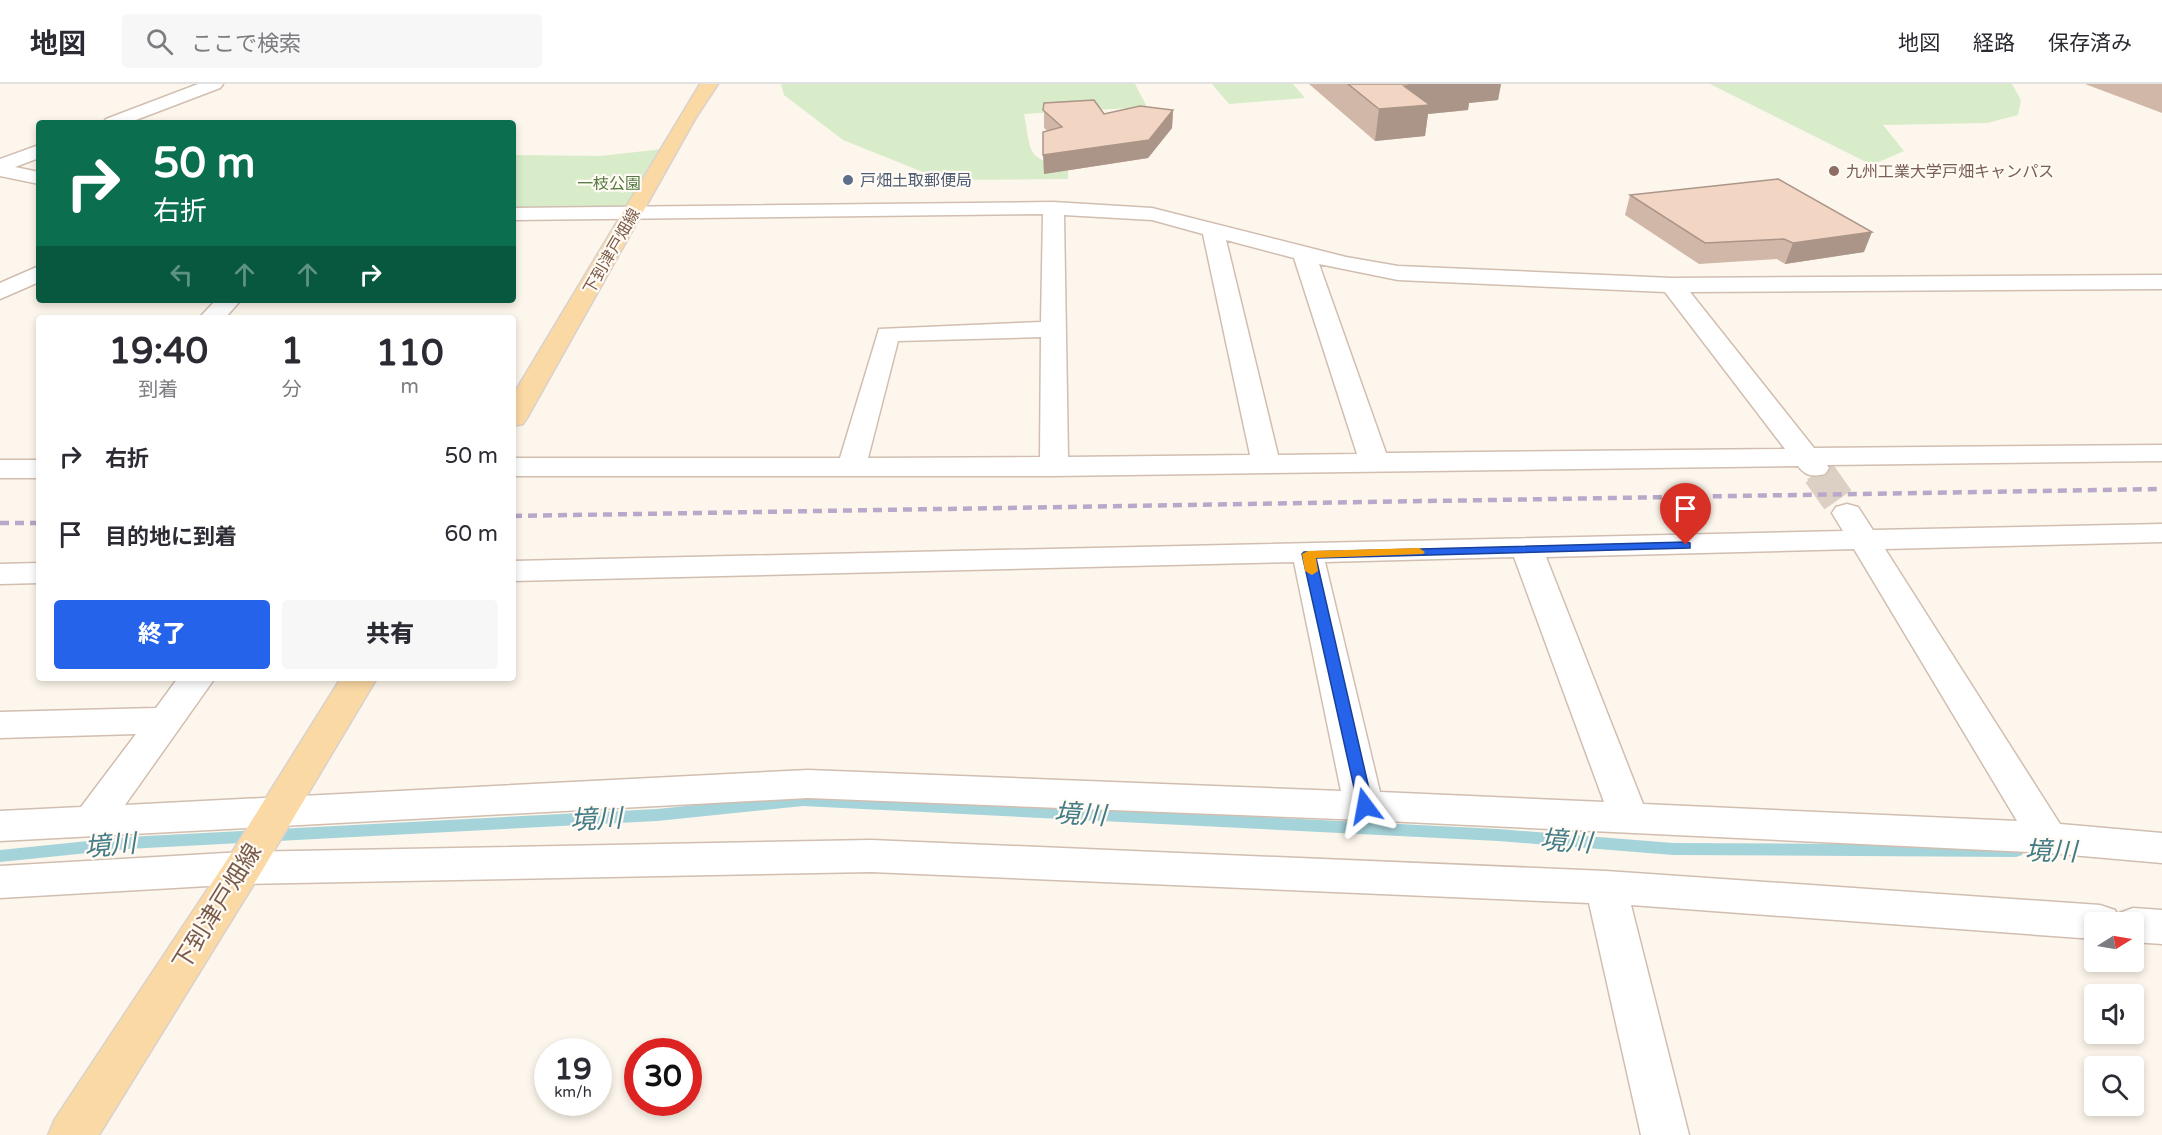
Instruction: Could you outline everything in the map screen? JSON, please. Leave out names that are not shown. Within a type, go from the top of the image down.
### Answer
[{"type":"main road","name":"下到津戸畑線","points":[[516,413],[709,84]]},
{"type":"main road","name":"下到津戸畑線","points":[[72,1135],[243,868],[357,681]]},
{"type":"street","points":[[120,120],[214,84]]},
{"type":"street","points":[[0,166],[36,152]]},
{"type":"street","points":[[0,170],[36,177]]},
{"type":"street","points":[[1053,208],[1054,467]]},
{"type":"street","points":[[516,214],[1053,208],[1152,214],[1304,253],[1398,273],[1672,285],[2162,282]]},
{"type":"street","points":[[1213,229],[1266,465]]},
{"type":"street","points":[[1304,253],[1375,464]]},
{"type":"street","points":[[0,292],[36,274]]},
{"type":"street","points":[[1672,285],[1813,464]]},
{"type":"street","points":[[214,315],[226,303]]},
{"type":"street","points":[[851,468],[888,334],[1053,329]]},
{"type":"street","points":[[516,467],[1813,464],[2162,453]]},
{"type":"street","points":[[0,469],[36,469]]},
{"type":"street","points":[[1847,513],[1867,541],[2048,838]]},
{"type":"street","points":[[516,571],[2162,533]]},
{"type":"street","points":[[1527,549],[1630,820]]},
{"type":"street","points":[[1308,554],[1365,806]]},
{"type":"street","points":[[0,574],[36,573]]},
{"type":"street","points":[[92,821],[195,681]]},
{"type":"street","points":[[0,725],[166,720]]},
{"type":"street","points":[[0,826],[808,784],[1365,806],[2048,838],[2162,848]]},
{"type":"street","points":[[0,882],[243,868],[871,856],[1606,887],[2084,921]]},
{"type":"street","points":[[1606,887],[1665,1135]]},
{"type":"street","points":[[2144,926],[2162,927]]},
{"type":"green space","points":[[781,84],[1135,84],[1147,107],[1024,114],[1033,152],[1044,161],[1068,170],[1068,179],[943,180],[843,140],[784,95]]},
{"type":"green space","points":[[1212,84],[1293,84],[1305,98],[1229,104]]},
{"type":"green space","points":[[1710,84],[2012,84],[2021,100],[2018,115],[1987,123],[1883,125],[1904,151],[1872,165]]},
{"type":"green space","name":"一枝公園","points":[[663,149],[627,211],[516,212],[516,155],[600,156]]},
{"type":"building","points":[[1348,84],[1428,84],[1404,86],[1430,105],[1379,109]]},
{"type":"building","points":[[1094,100],[1104,114],[1140,106],[1173,110],[1149,140],[1043,155],[1043,132],[1062,127],[1043,110],[1044,103]]},
{"type":"building","points":[[1778,179],[1872,232],[1793,243],[1784,239],[1705,243],[1630,195]]},
{"type":"waterway","name":"境川","points":[[0,856],[127,843],[657,815],[803,800],[1498,835],[1673,849],[2016,851]]},
{"type":"tunnel","points":[[1819,473],[1847,513]]},
{"type":"railway","points":[[516,516],[2162,489]]},
{"type":"railway","points":[[0,523],[36,523]]},
{"type":"slow traffic","points":[[1312,571],[1308,554],[1419,552]]},
{"type":"place","name":"九州工業大学戸畑キャンパス","points":[[1834,171]]},
{"type":"place","name":"戸畑土取郵便局","points":[[848,180]]},
{"type":"route","points":[[1365,806],[1308,554],[1686,545]]}]
